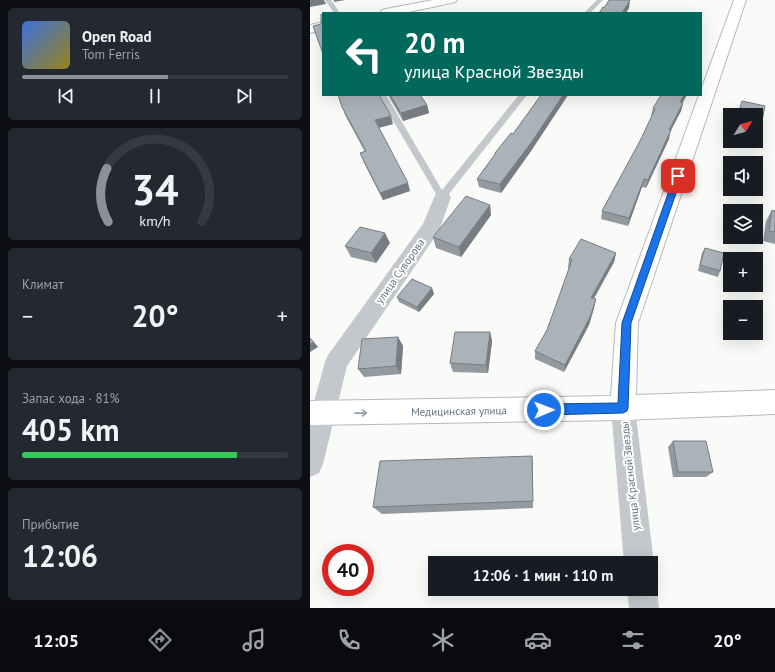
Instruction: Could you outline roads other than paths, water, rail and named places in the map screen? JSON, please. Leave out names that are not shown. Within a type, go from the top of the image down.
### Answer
[{"type":"street","points":[[391,12],[451,0]]},
{"type":"street","name":"улица Красной Звезды","points":[[638,556],[623,408],[626,323],[740,0]]},
{"type":"street","points":[[310,29],[322,26]]},
{"type":"street","name":"улица Суворова","points":[[310,464],[316,414],[336,362],[432,226],[442,197]]},
{"type":"street","name":"Медицинская улица","points":[[316,414],[623,408],[775,402]]},
{"type":"street","points":[[643,596],[644,608]]},
{"type":"lane","points":[[328,0],[336,12]]},
{"type":"lane","points":[[588,12],[600,0]]},
{"type":"lane","points":[[383,96],[442,197]]},
{"type":"lane","name":"улица Суворова","points":[[442,197],[522,96]]}]
